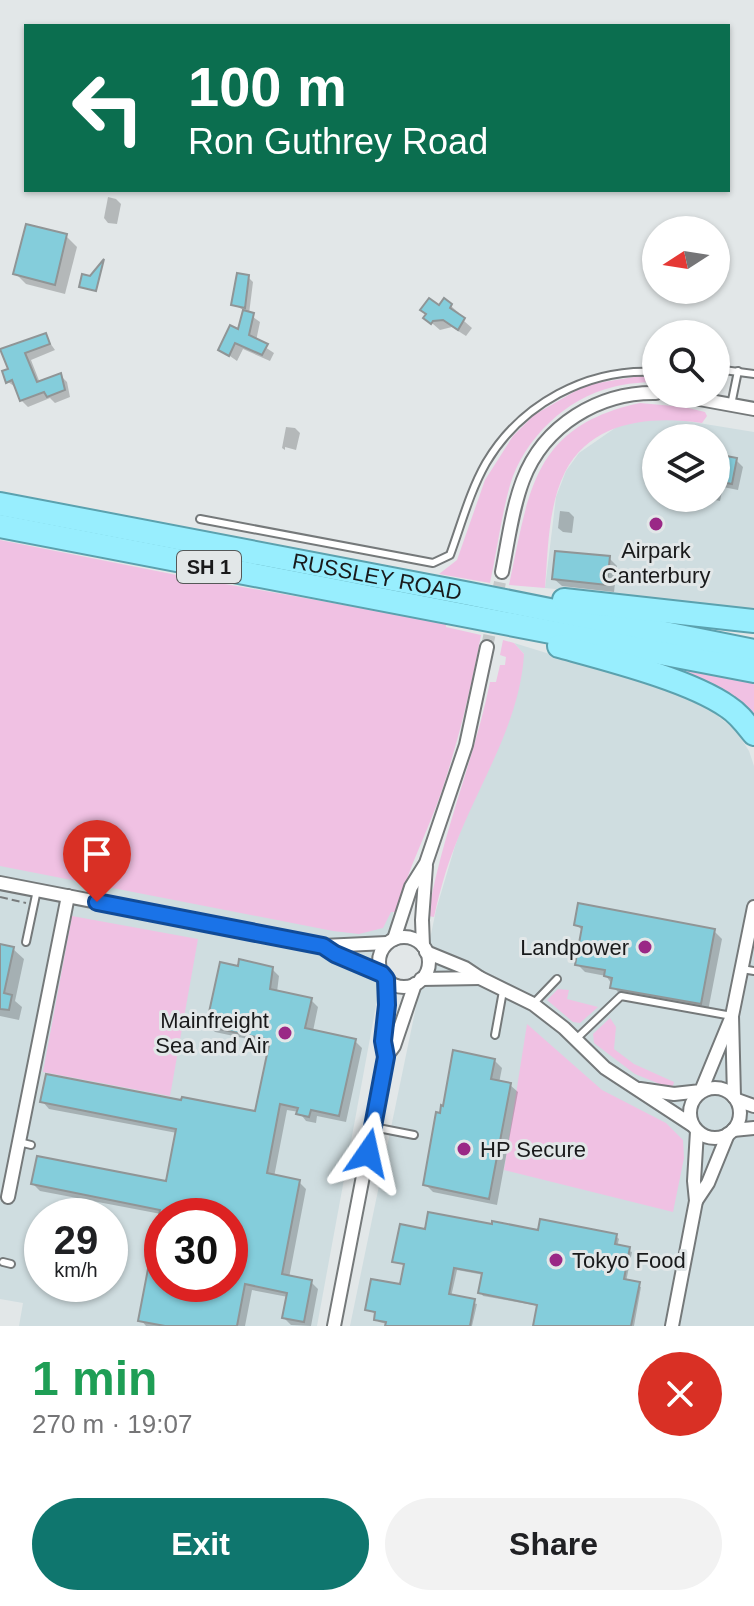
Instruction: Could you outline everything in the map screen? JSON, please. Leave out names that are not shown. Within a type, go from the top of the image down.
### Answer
[{"type":"highway","name":"RUSSLEY ROAD","points":[[0,504],[754,651]]},
{"type":"highway","name":"RUSSLEY ROAD","points":[[0,526],[754,671]]},
{"type":"highway","points":[[470,594],[531,596],[754,621]]},
{"type":"highway","points":[[419,607],[603,659],[693,689],[730,708],[754,734]]},
{"type":"street","points":[[502,572],[519,493],[528,469],[543,445],[566,423],[593,406],[618,397],[642,394]]},
{"type":"street","points":[[731,405],[754,409]]},
{"type":"street","points":[[334,1326],[386,1057],[383,1041],[387,1006],[379,961],[411,887],[426,863],[466,745],[487,647]]},
{"type":"street","points":[[386,1057],[394,1046],[418,982],[428,966],[422,920],[426,863]]},
{"type":"street","points":[[0,883],[323,946],[409,937],[424,949],[533,1004],[564,1028],[605,1068],[712,1138],[754,1128]]},
{"type":"street","points":[[8,1197],[30,1121],[68,896]]},
{"type":"street","points":[[672,1326],[696,1201],[694,1128],[689,1110],[695,1096],[701,1091],[748,970],[754,907]]},
{"type":"street","points":[[323,946],[396,985],[480,978]]},
{"type":"street","points":[[696,1201],[740,1116],[736,1098],[732,1016]]},
{"type":"street","points":[[640,1089],[674,1094],[715,1087],[754,1106]]},
{"type":"lane","points":[[730,370],[754,374]]},
{"type":"lane","points":[[731,405],[738,371]]},
{"type":"lane","points":[[200,519],[433,563],[443,560],[450,555],[485,465],[514,428],[557,394],[592,379],[642,372]]},
{"type":"lane","points":[[26,942],[37,890]]},
{"type":"lane","points":[[533,1004],[557,979]]},
{"type":"lane","points":[[495,1035],[504,988]]},
{"type":"lane","points":[[575,1040],[621,996],[732,1016]]},
{"type":"lane","points":[[373,1127],[414,1135]]},
{"type":"lane","points":[[3,1262],[11,1264]]},
{"type":"path","points":[[0,897],[34,904]]},
{"type":"shaded area","points":[[642,376],[642,383],[618,386],[579,400],[536,437],[525,452],[510,485],[490,583],[439,574],[457,560],[485,480],[513,436],[534,415],[586,385]]},
{"type":"shaded area","points":[[640,403],[642,408],[688,408],[705,412],[707,416],[702,423],[663,420],[625,425],[591,441],[577,455],[559,485],[550,529],[545,588],[509,585],[523,521],[542,468],[556,446],[577,428],[604,414]]},
{"type":"shaded area","name":"Airpark Canterbury","points":[[668,418],[705,424],[642,424],[642,512],[730,512],[730,428],[754,432],[754,609],[545,588],[556,497],[566,471],[579,453],[618,426],[643,419]]},
{"type":"shaded area","points":[[0,540],[446,623],[446,627],[481,635],[464,713],[442,790],[397,912],[391,912],[383,928],[359,934],[333,931],[0,866]]},
{"type":"shaded area","points":[[0,549],[445,631],[317,1326],[19,1326],[23,1303],[0,1299]]},
{"type":"shaded area","points":[[503,640],[514,643],[524,654],[515,704],[452,854],[434,917],[428,916],[441,857],[490,682],[496,682],[500,665],[505,665],[506,657],[500,655]]},
{"type":"shaded area","points":[[514,643],[677,693],[705,705],[737,732],[749,751],[754,766],[754,1326],[350,1326],[436,910],[455,846],[524,654]]},
{"type":"shaded area","points":[[647,662],[754,683],[754,724]]},
{"type":"shaded area","points":[[72,916],[198,939],[170,1096],[43,1072]]},
{"type":"shaded area","points":[[558,989],[569,990],[567,999],[598,1007],[580,1023],[573,1022],[547,1000]]},
{"type":"shaded area","points":[[610,1018],[616,1027],[614,1049],[634,1064],[674,1082],[672,1089],[635,1074],[594,1043],[593,1034]]},
{"type":"shaded area","points":[[527,1024],[602,1090],[666,1123],[683,1140],[684,1158],[673,1212],[504,1170]]},
{"type":"building","points":[[26,224],[67,234],[55,285],[13,274]]},
{"type":"building","points":[[104,259],[96,291],[79,287],[82,274],[90,276]]},
{"type":"building","points":[[237,273],[249,275],[245,308],[231,305]]},
{"type":"building","points":[[429,298],[439,305],[444,298],[452,304],[450,308],[465,318],[458,330],[443,320],[431,324],[423,318],[426,314],[420,310]]},
{"type":"building","points":[[243,310],[254,313],[249,335],[268,344],[262,355],[235,343],[229,356],[218,350],[230,325],[238,329]]},
{"type":"building","points":[[46,333],[50,344],[25,353],[37,382],[61,373],[65,390],[47,397],[44,392],[20,401],[12,380],[6,383],[2,371],[8,369],[0,349]]},
{"type":"building","points":[[730,457],[737,458],[730,484]]},
{"type":"building","points":[[555,551],[610,556],[607,585],[552,579]]},
{"type":"building","name":"Landpower","points":[[578,903],[715,929],[701,1004],[610,988],[612,978],[604,976],[605,970],[575,965],[582,927],[574,925]]},
{"type":"building","points":[[0,944],[14,947],[4,993],[12,995],[9,1010],[0,1009]]},
{"type":"building","points":[[239,959],[273,967],[270,989],[312,998],[305,1028],[356,1039],[339,1116],[311,1110],[309,1117],[296,1114],[298,1108],[280,1104],[267,1173],[300,1180],[282,1274],[312,1280],[304,1322],[282,1318],[287,1293],[248,1285],[248,1198],[144,1198],[144,1207],[128,1204],[128,1198],[100,1198],[31,1184],[37,1156],[166,1181],[176,1129],[40,1102],[46,1074],[255,1111],[270,1040],[206,1026],[220,962],[238,966]]},
{"type":"building","name":"HP Secure","points":[[453,1050],[495,1059],[491,1079],[511,1083],[489,1199],[423,1185],[436,1112],[440,1113],[443,1106]]},
{"type":"building","points":[[428,1212],[538,1230],[540,1219],[617,1234],[615,1244],[630,1247],[624,1279],[640,1282],[631,1326],[533,1326],[537,1305],[478,1293],[482,1273],[454,1268],[449,1294],[475,1299],[470,1326],[385,1326],[386,1322],[374,1320],[375,1312],[365,1310],[371,1279],[400,1284],[404,1264],[392,1262],[400,1224],[425,1229]]},
{"type":"building","points":[[144,1290],[144,1302],[242,1302],[237,1326],[165,1326],[138,1321]]},
{"type":"tunnel","points":[[487,647],[502,572]]},
{"type":"place","name":"Airpark Canterbury","points":[[656,524]]},
{"type":"place","name":"Landpower","points":[[645,947]]},
{"type":"place","name":"Mainfreight Sea and Air","points":[[285,1033]]},
{"type":"place","name":"HP Secure","points":[[464,1149]]},
{"type":"place","name":"Tokyo Food","points":[[556,1260]]},
{"type":"route","points":[[97,902],[323,946],[382,974],[386,979],[383,1041],[386,1057],[368,1153]]}]
